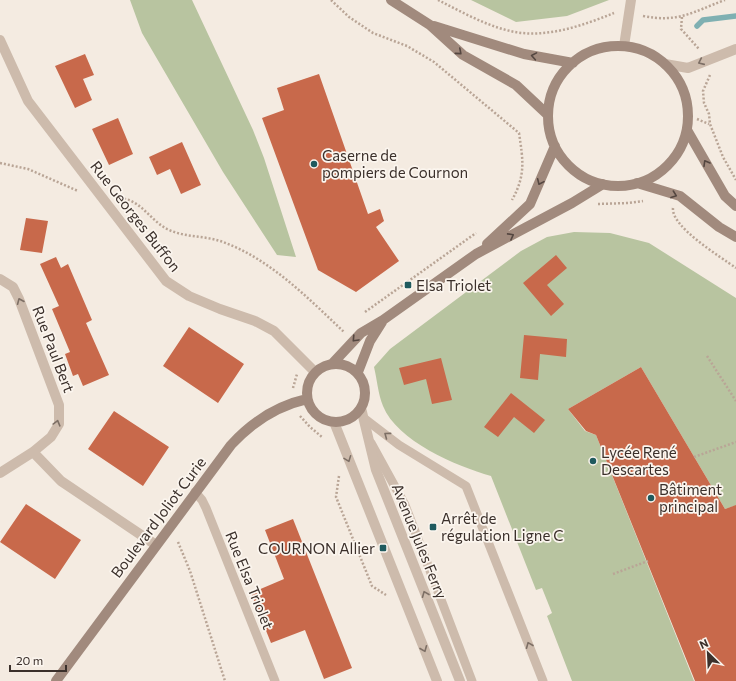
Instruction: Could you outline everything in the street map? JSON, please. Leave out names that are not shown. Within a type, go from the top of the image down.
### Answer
[{"type":"street","points":[[392,0],[430,25],[463,56],[516,85],[548,115]]},
{"type":"street","points":[[624,46],[631,0]]},
{"type":"street","points":[[430,25],[524,54],[572,63]]},
{"type":"street","name":"Rue Georges Buffon","points":[[1,44],[28,100],[166,280],[189,296],[254,321],[274,331],[316,372]]},
{"type":"street","points":[[624,46],[646,52],[665,64],[680,82],[685,93],[688,117],[687,130],[680,148],[670,163],[660,172],[638,183],[626,185],[603,184],[580,174],[561,157],[555,146],[549,126],[548,115],[552,92],[564,71],[572,63],[597,49],[624,46]]},
{"type":"street","points":[[665,64],[688,68],[736,49]]},
{"type":"street","points":[[687,130],[725,196],[736,206]]},
{"type":"street","points":[[332,364],[341,364],[358,372],[365,386],[366,393],[362,408],[349,420],[334,422],[317,415],[307,399],[308,383],[316,372],[332,364],[361,333],[383,320],[476,254],[530,204],[555,146]]},
{"type":"street","points":[[638,183],[680,196],[719,227],[736,237]]},
{"type":"street","points":[[476,254],[572,204],[603,184]]},
{"type":"street","name":"Rue Paul Bert","points":[[0,279],[13,287],[19,299],[59,405],[59,424],[51,437],[33,452],[0,473]]},
{"type":"street","points":[[358,372],[370,341],[383,320]]},
{"type":"street","name":"Boulevard Joliot Curie","points":[[56,681],[195,492],[246,428],[264,415],[307,399]]},
{"type":"street","name":"Avenue Jules Ferry","points":[[362,408],[376,470],[460,681]]},
{"type":"street","points":[[334,422],[437,681]]},
{"type":"street","points":[[33,452],[61,481],[156,545]]},
{"type":"lane","points":[[365,419],[409,450],[466,486],[543,681]]},
{"type":"lane","points":[[370,440],[405,505],[472,681]]},
{"type":"lane","name":"Rue Elsa Triolet","points":[[195,492],[202,500],[206,508],[275,681]]},
{"type":"path","points":[[331,0],[349,17],[373,33],[407,46],[434,62],[519,133],[524,165],[520,187],[509,205]]},
{"type":"path","points":[[438,0],[474,18],[514,32],[528,33],[542,33],[568,28],[616,12],[661,19],[682,18],[725,0]]},
{"type":"path","points":[[710,124],[723,157],[736,180]]},
{"type":"path","points":[[0,163],[28,169],[83,193],[127,199],[142,207],[166,228],[179,234],[207,237],[243,251],[268,266],[311,301],[354,341]]},
{"type":"path","points":[[591,205],[628,203],[647,200]]},
{"type":"path","points":[[674,205],[673,213],[678,222],[691,235],[736,268]]},
{"type":"path","points":[[364,313],[483,228]]},
{"type":"path","points":[[339,338],[349,328]]},
{"type":"path","points":[[707,356],[736,401]]},
{"type":"path","points":[[293,385],[297,374],[306,361]]},
{"type":"path","points":[[302,419],[322,435],[325,441]]},
{"type":"path","points":[[694,457],[736,442]]},
{"type":"path","points":[[339,472],[336,497],[372,586],[385,593],[388,599]]},
{"type":"path","points":[[180,536],[179,544],[190,571],[225,681]]},
{"type":"path","points":[[613,574],[648,562]]},
{"type":"green space","points":[[130,0],[192,0],[253,130],[264,158],[296,257],[277,255],[223,172],[142,33]]},
{"type":"green space","points":[[471,0],[609,0],[567,16],[516,22]]},
{"type":"green space","name":"Lycée René Descartes","points":[[574,232],[610,233],[649,243],[736,298],[736,508],[734,506],[725,509],[641,367],[568,409],[585,431],[596,435],[694,681],[572,681],[547,616],[552,613],[542,588],[536,590],[491,476],[445,459],[414,441],[390,419],[380,397],[374,367],[390,349],[521,251],[547,237]]},
{"type":"building","points":[[85,54],[94,75],[83,79],[92,100],[75,108],[55,66]]},
{"type":"building","name":"Caserne de pompiers de Cournon","points":[[319,74],[368,214],[380,209],[384,221],[376,227],[399,261],[356,292],[318,270],[262,118],[284,110],[277,88]]},
{"type":"building","points":[[118,118],[133,154],[109,165],[92,129]]},
{"type":"building","points":[[182,142],[201,185],[181,194],[170,169],[157,175],[149,157]]},
{"type":"building","points":[[26,218],[48,221],[42,253],[20,250]]},
{"type":"building","points":[[556,255],[567,268],[547,285],[564,304],[551,316],[523,283]]},
{"type":"building","points":[[56,257],[61,268],[68,264],[92,320],[86,323],[109,375],[83,386],[78,374],[73,376],[65,354],[70,352],[52,309],[59,306],[40,264]]},
{"type":"building","points":[[189,327],[244,364],[218,403],[163,366]]},
{"type":"building","points":[[524,335],[567,339],[566,357],[540,354],[538,380],[520,378]]},
{"type":"building","points":[[441,358],[452,400],[432,404],[426,379],[404,385],[399,368]]},
{"type":"building","name":"Bâtiment principal","points":[[641,367],[725,509],[736,505],[736,681],[695,681],[596,435],[586,431],[568,409]]},
{"type":"building","points":[[511,393],[545,420],[534,433],[514,417],[498,437],[484,427]]},
{"type":"building","points":[[114,411],[169,447],[143,486],[88,449]]},
{"type":"building","points":[[26,504],[81,540],[55,579],[0,542]]},
{"type":"building","points":[[293,519],[352,668],[324,679],[305,630],[271,643],[251,593],[284,579],[265,530]]},
{"type":"waterway","points":[[697,26],[703,20],[736,16]]},
{"type":"place","name":"Caserne de pompiers de Cournon","points":[[314,164]]},
{"type":"place","name":"Elsa Triolet","points":[[408,285]]},
{"type":"place","name":"Lycée René Descartes","points":[[593,461]]},
{"type":"place","name":"Bâtiment principal","points":[[651,498]]},
{"type":"place","name":"Arrêt de régulation Ligne C","points":[[433,527]]},
{"type":"place","name":"COURNON Allier","points":[[383,548]]}]
